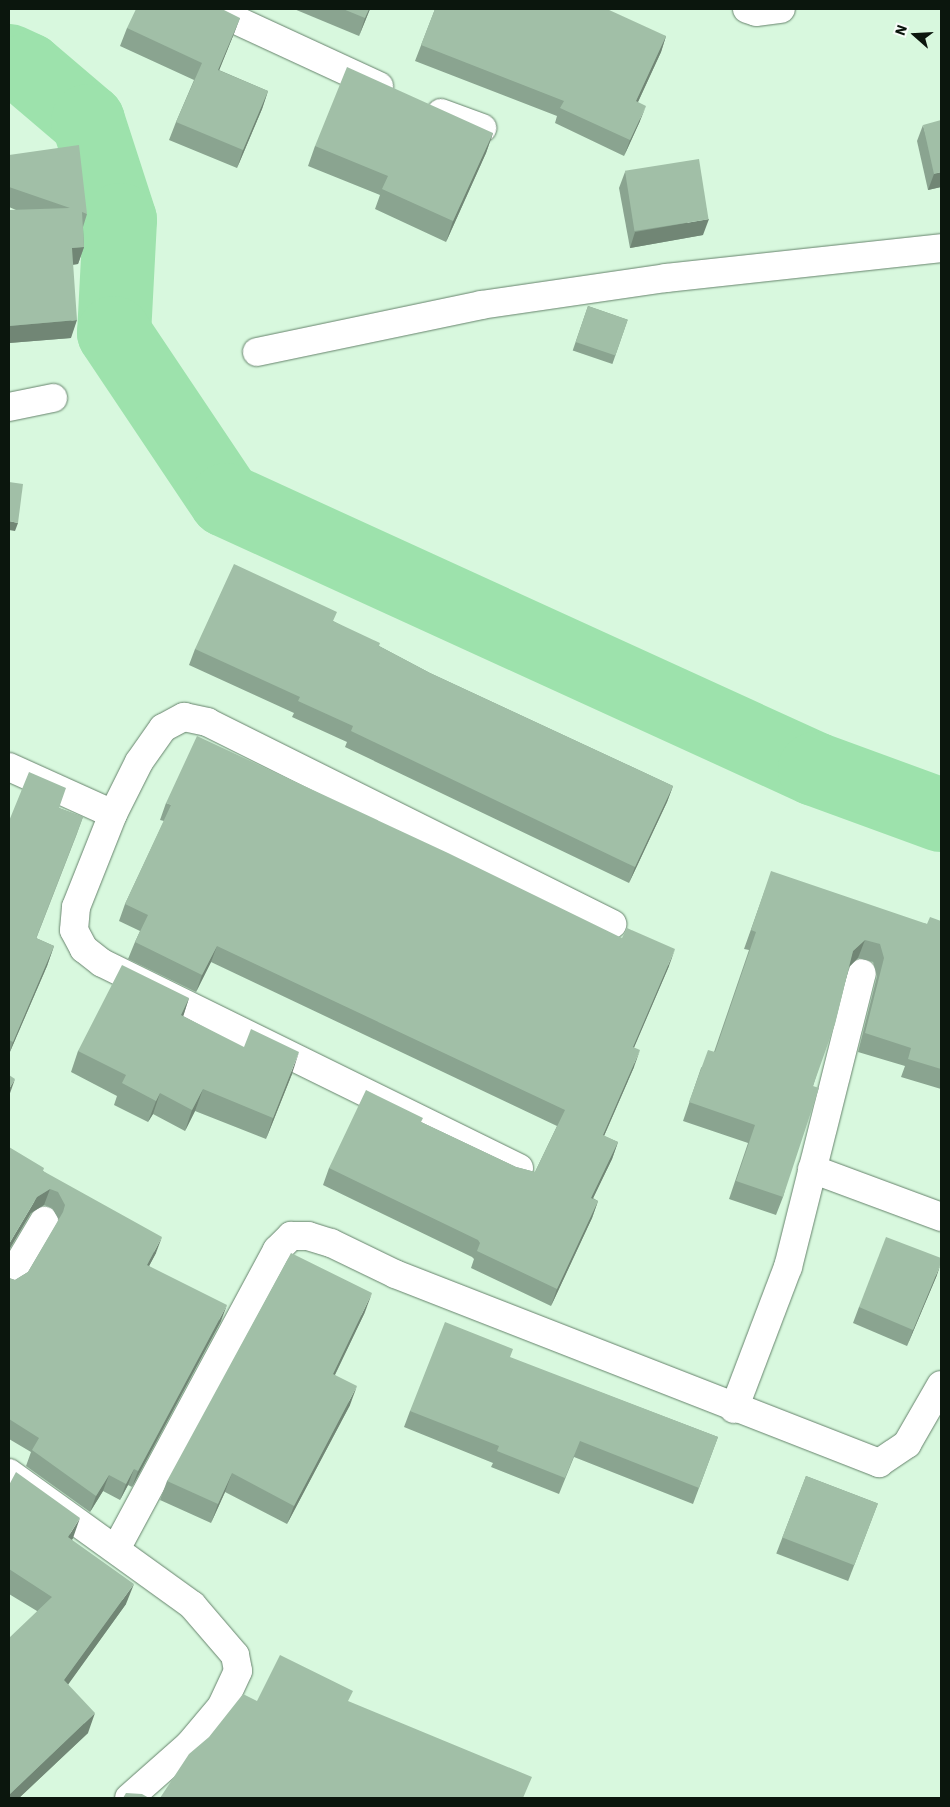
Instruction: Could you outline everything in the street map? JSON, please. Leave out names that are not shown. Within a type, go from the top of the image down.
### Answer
[{"type":"street","points":[[212,9],[410,100],[482,128]]},
{"type":"street","points":[[747,9],[756,12],[780,9]]},
{"type":"street","points":[[257,352],[490,304],[666,278],[941,248]]},
{"type":"street","points":[[9,408],[54,398]]},
{"type":"street","points":[[520,1168],[102,963],[84,950],[74,930],[76,908],[113,814],[139,762],[163,728],[184,717],[199,720],[612,924]]},
{"type":"street","points":[[9,767],[113,814]]},
{"type":"street","points":[[734,1409],[788,1267],[862,972]]},
{"type":"street","points":[[812,1170],[941,1217]]},
{"type":"street","points":[[9,1280],[44,1221]]},
{"type":"street","points":[[116,1548],[277,1250],[291,1236],[308,1236],[331,1243],[395,1274],[734,1409],[879,1463],[907,1444],[941,1384]]},
{"type":"street","points":[[9,1473],[116,1548],[192,1605],[235,1654],[238,1672],[222,1707],[189,1745],[129,1798]]},
{"type":"building","points":[[136,9],[222,9],[240,18],[218,70],[268,91],[243,150],[176,122],[202,63],[127,28]]},
{"type":"building","points":[[343,9],[369,9],[365,18]]},
{"type":"building","points":[[435,9],[607,9],[666,36],[636,101],[646,106],[630,140],[560,108],[564,101],[421,45]]},
{"type":"building","points":[[347,67],[493,133],[453,221],[382,189],[388,176],[315,146]]},
{"type":"building","points":[[941,120],[941,172],[934,174],[923,125]]},
{"type":"building","points":[[79,145],[87,214],[82,212],[84,247],[72,248],[77,320],[9,326],[9,210],[70,208],[9,187],[9,155]]},
{"type":"building","points":[[699,159],[709,219],[634,231],[625,171]]},
{"type":"building","points":[[588,306],[628,320],[615,356],[576,342]]},
{"type":"building","points":[[9,482],[23,484],[18,523],[9,521]]},
{"type":"building","points":[[234,564],[337,612],[333,621],[380,643],[379,646],[430,673],[673,786],[635,867],[351,731],[353,726],[298,701],[300,697],[195,649]]},
{"type":"building","points":[[197,736],[448,853],[622,938],[627,928],[675,949],[633,1047],[640,1050],[603,1135],[618,1142],[591,1198],[598,1201],[557,1289],[477,1251],[480,1243],[478,1240],[329,1168],[366,1090],[423,1118],[421,1122],[516,1167],[535,1172],[565,1110],[217,946],[202,975],[135,942],[148,915],[125,904],[171,805],[166,803]]},
{"type":"building","points":[[29,772],[66,788],[59,808],[83,817],[36,938],[54,946],[13,1042],[9,1040],[9,821]]},
{"type":"building","points":[[771,871],[927,924],[930,917],[941,921],[941,1069],[908,1059],[911,1048],[865,1033],[884,958],[880,944],[865,940],[853,951],[835,1024],[813,1086],[819,1088],[783,1197],[736,1181],[755,1125],[689,1102],[708,1050],[715,1052],[756,932],[751,930]]},
{"type":"building","points":[[122,965],[189,998],[181,1015],[244,1047],[251,1029],[299,1052],[273,1118],[203,1089],[192,1110],[160,1093],[156,1101],[122,1083],[126,1075],[78,1051]]},
{"type":"building","points":[[9,1075],[15,1079],[9,1089]]},
{"type":"building","points":[[9,1147],[44,1168],[43,1171],[162,1237],[147,1265],[227,1305],[138,1471],[134,1469],[126,1484],[109,1475],[96,1496],[32,1450],[39,1438],[9,1419],[9,1278],[15,1280],[28,1272],[63,1212],[65,1205],[58,1192],[50,1189],[37,1197],[9,1244]]},
{"type":"building","points":[[886,1237],[941,1258],[941,1263],[913,1330],[859,1307]]},
{"type":"building","points":[[291,1253],[372,1293],[333,1374],[357,1386],[294,1506],[232,1473],[218,1504],[167,1481]]},
{"type":"building","points":[[445,1322],[513,1349],[510,1357],[718,1437],[699,1488],[580,1441],[565,1478],[497,1451],[499,1446],[410,1411]]},
{"type":"building","points":[[16,1472],[80,1518],[68,1537],[134,1584],[64,1680],[95,1713],[9,1795],[9,1638],[52,1597],[9,1569],[9,1485]]},
{"type":"building","points":[[806,1476],[878,1504],[854,1565],[782,1538]]},
{"type":"building","points":[[280,1655],[353,1691],[348,1701],[532,1777],[523,1798],[160,1798],[189,1754],[209,1737],[243,1694],[257,1701]]},
{"type":"building","points":[[126,1793],[142,1794],[149,1798],[123,1798]]},
{"type":"waterway","points":[[9,61],[28,70],[88,121],[120,220],[114,333],[226,500],[815,769],[941,815]]}]
